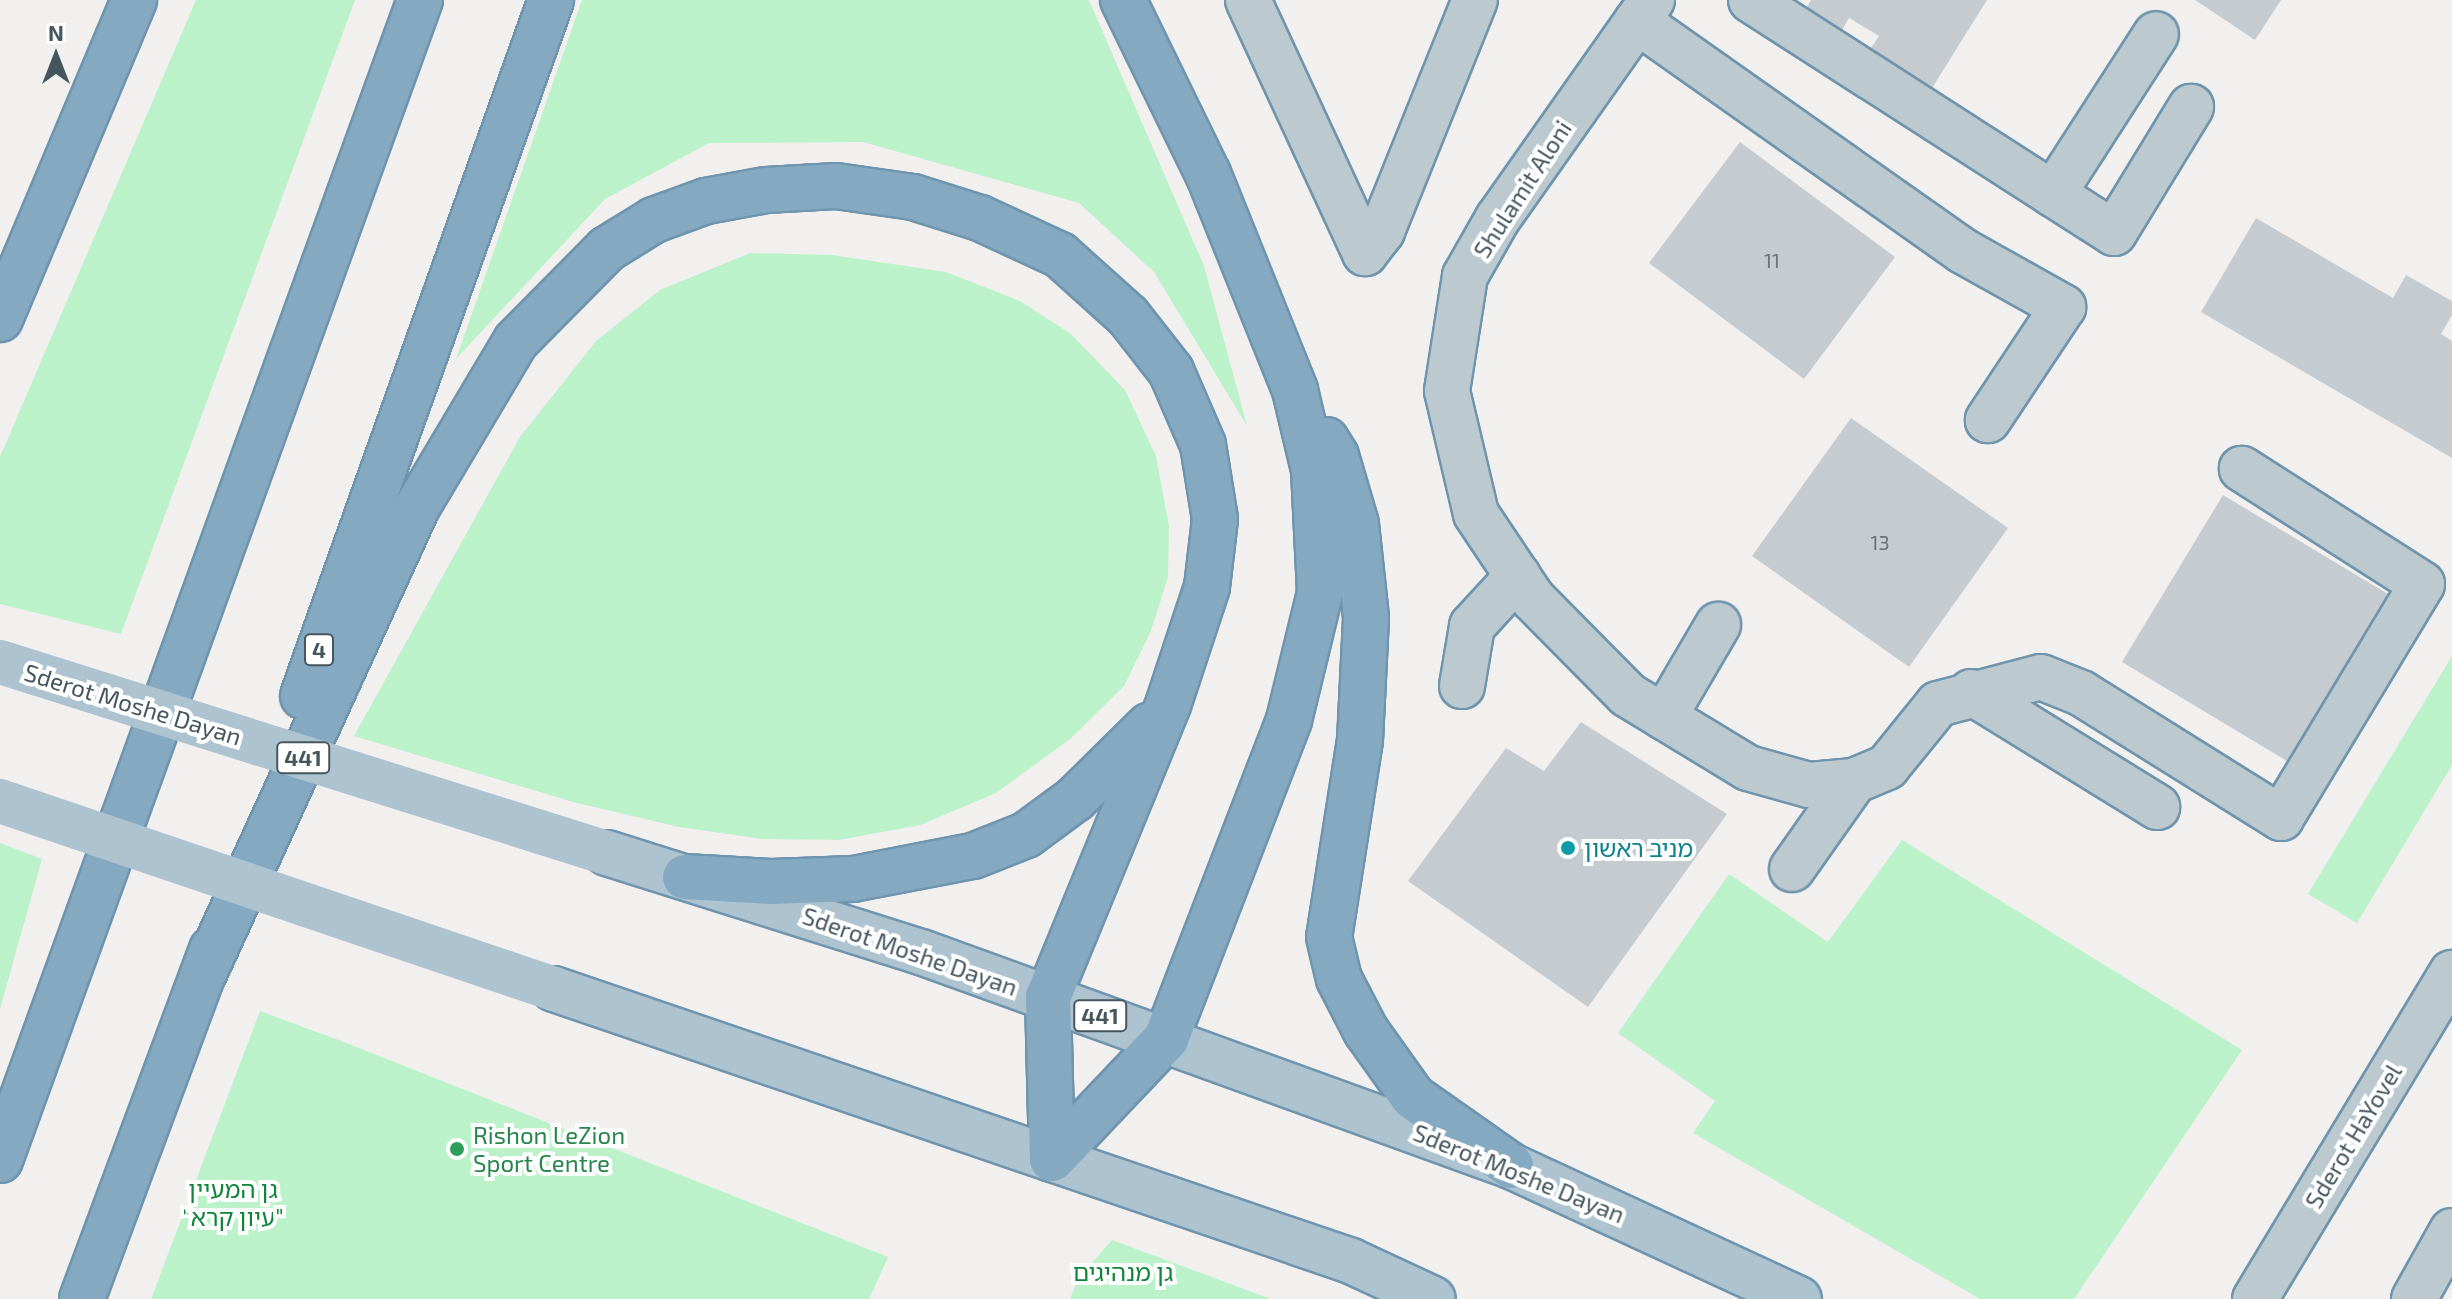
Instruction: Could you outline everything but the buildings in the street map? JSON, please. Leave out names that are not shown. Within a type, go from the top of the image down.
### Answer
[{"type":"highway","points":[[0,319],[134,0]]},
{"type":"highway","points":[[0,1160],[11,1122],[420,0]]},
{"type":"highway","name":"4","points":[[82,1299],[203,975],[551,0]]},
{"type":"highway","points":[[1052,1159],[1166,1039],[1289,720],[1310,645],[1320,593],[1321,533],[1314,470],[1295,390],[1208,174],[1123,0]]},
{"type":"highway","points":[[203,975],[417,507],[516,341],[607,249],[654,220],[706,201],[766,190],[836,186],[913,197],[980,218],[1060,255],[1128,316],[1171,371],[1203,445],[1215,519],[1207,587],[1168,705],[1048,997],[1052,1159]]},
{"type":"highway","points":[[1295,390],[1336,456],[1356,524],[1366,618],[1360,740],[1329,937],[1339,979],[1366,1031],[1413,1097],[1511,1166]]},
{"type":"highway","points":[[685,877],[853,879],[973,856],[1026,835],[1075,799],[1168,705]]},
{"type":"main road","name":"Sderot Moshe Dayan","points":[[0,662],[685,877],[1048,997],[1511,1166],[1799,1299]]},
{"type":"main road","points":[[0,801],[1351,1261],[1433,1299]]},
{"type":"street","points":[[1248,0],[1365,253],[1382,231],[1475,0]]},
{"type":"street","points":[[1751,0],[2114,233],[2191,107]]},
{"type":"street","points":[[1645,11],[1963,251],[2063,307],[1988,420]]},
{"type":"street","name":"Shulamit Aloni","points":[[1645,11],[1498,218],[1465,276],[1447,391],[1476,514],[1533,599],[1628,695],[1748,768],[1809,785],[1854,781],[1887,767],[1954,698]]},
{"type":"street","points":[[2053,194],[2156,34]]},
{"type":"street","points":[[1954,698],[2041,677],[2081,693],[2281,818],[2422,584],[2242,469]]},
{"type":"street","points":[[1462,686],[1472,626],[1518,576]]},
{"type":"street","points":[[1664,717],[1718,625]]},
{"type":"street","points":[[1954,698],[2157,807]]},
{"type":"street","points":[[1792,869],[1854,781]]},
{"type":"street","name":"Sderot HaYovel","points":[[2255,1299],[2452,973]]},
{"type":"street","points":[[2414,1299],[2452,1231]]},
{"type":"green space","points":[[196,0],[355,0],[121,634],[0,604],[0,457]]},
{"type":"green space","points":[[582,0],[1089,0],[1204,266],[1247,426],[1154,272],[1079,203],[863,142],[709,143],[605,199],[456,359]]},
{"type":"green space","points":[[750,253],[832,255],[946,272],[1020,301],[1071,334],[1125,390],[1156,456],[1169,526],[1168,577],[1151,631],[1124,686],[1070,739],[996,793],[920,825],[839,840],[762,839],[679,827],[573,802],[354,736],[520,437],[596,341],[660,290]]},
{"type":"green space","points":[[2452,656],[2452,765],[2357,923],[2308,894]]},
{"type":"green space","points":[[1902,840],[2242,1050],[2074,1299],[1980,1299],[1693,1133],[1715,1101],[1618,1033],[1729,874],[1828,942]]},
{"type":"green space","points":[[0,843],[42,859],[0,1009]]},
{"type":"green space","name":"Rishon LeZion Sport Centre","points":[[260,1011],[888,1257],[869,1299],[151,1299]]},
{"type":"green space","name":"גן מנהיגים","points":[[1112,1240],[1271,1299],[1070,1299],[1078,1279]]},
{"type":"place","name":"מניב ראשון","points":[[1568,848]]},
{"type":"place","name":"Rishon LeZion Sport Centre","points":[[457,1149]]},
{"type":"park label","name":"גן המעיין \"עיון קרא\"","points":[[233,1203]]}]
